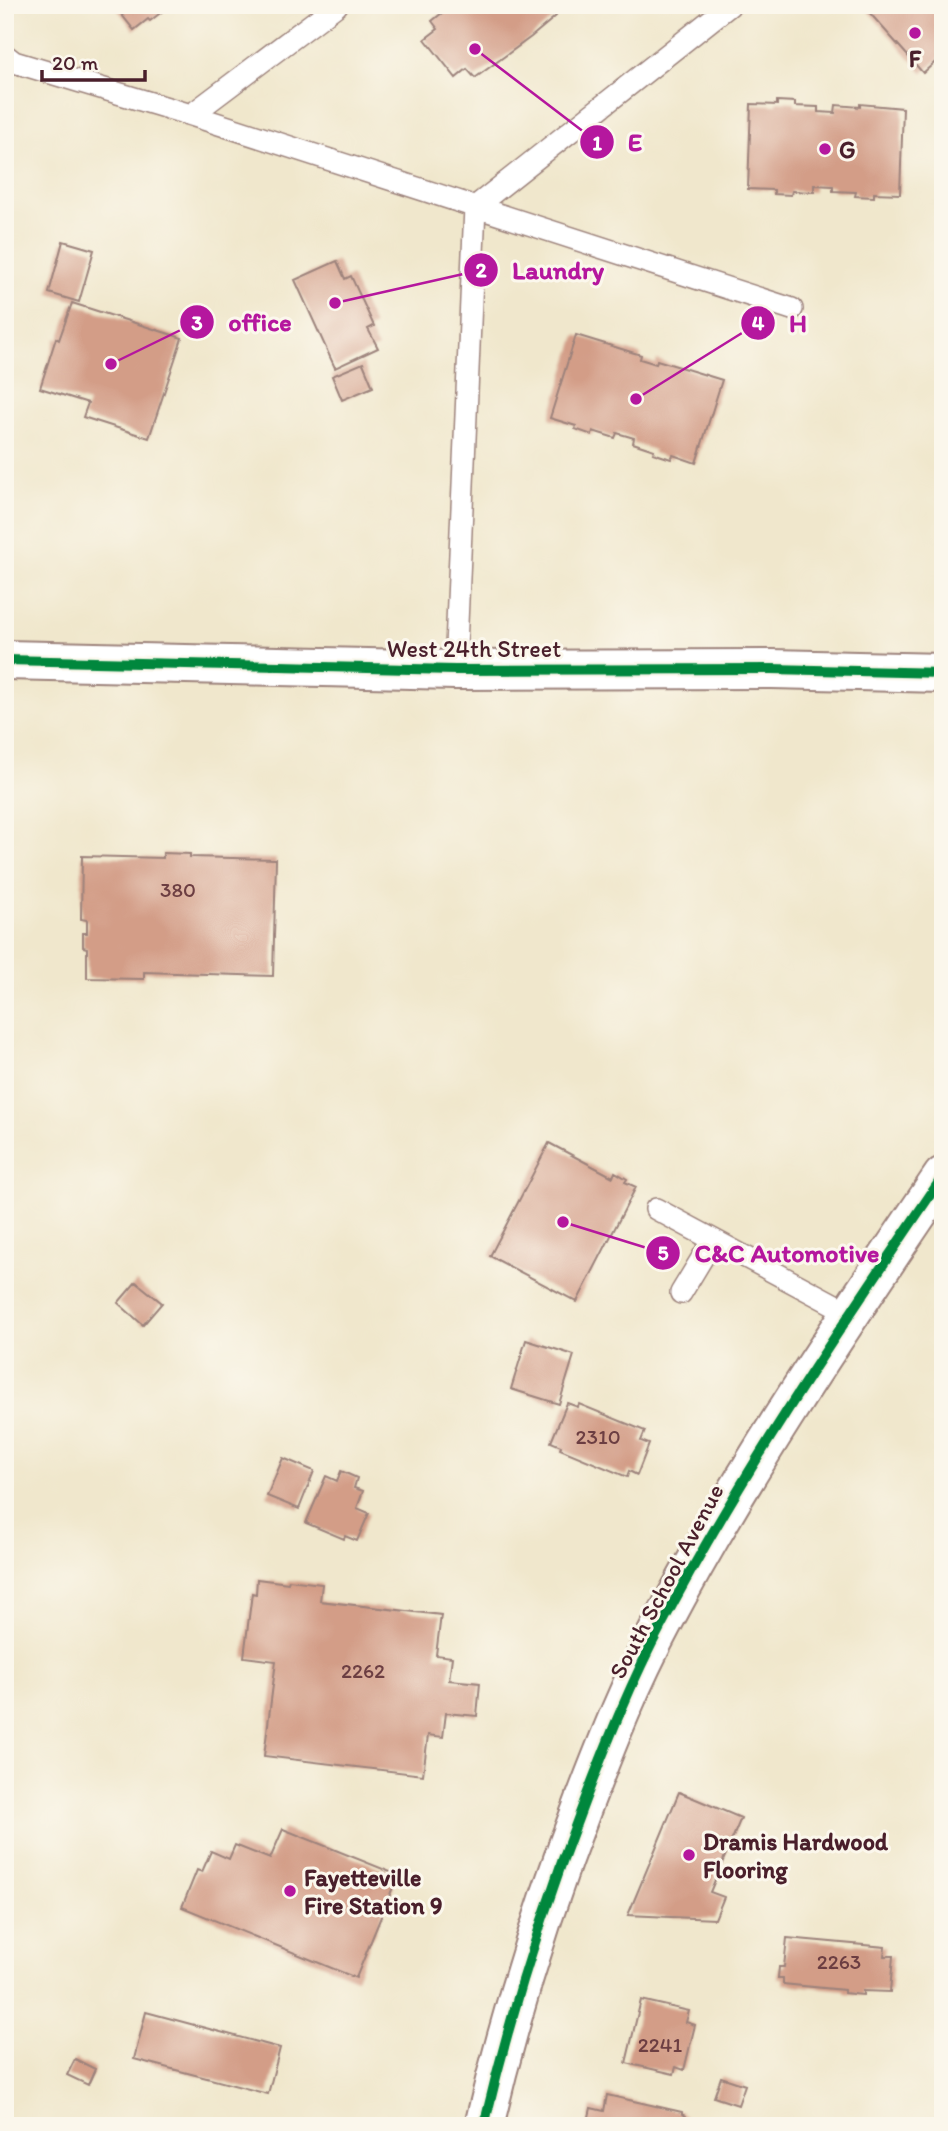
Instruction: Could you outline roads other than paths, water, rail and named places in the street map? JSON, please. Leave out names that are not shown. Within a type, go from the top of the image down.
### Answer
[{"type":"main road","name":"West 24th Street","points":[[5,660],[455,670],[772,668],[943,673]]},
{"type":"main road","name":"South School Avenue","points":[[484,2126],[525,1969],[566,1850],[607,1742],[661,1626],[734,1494],[815,1364],[939,1187]]},
{"type":"lane","points":[[191,115],[337,5]]},
{"type":"lane","points":[[455,670],[475,207],[730,5]]},
{"type":"lane","points":[[5,55],[14,62],[191,115],[792,309]]},
{"type":"lane","points":[[656,1209],[850,1313]]},
{"type":"lane","points":[[681,1293],[713,1240]]},
{"type":"place","name":"F","points":[[915,33]]},
{"type":"place","name":"E","points":[[475,49]]},
{"type":"place","name":"G","points":[[825,149]]},
{"type":"place","name":"Laundry","points":[[335,303]]},
{"type":"place","name":"office","points":[[111,364]]},
{"type":"place","name":"H","points":[[636,399]]},
{"type":"place","name":"C&C Automotive","points":[[563,1222]]},
{"type":"place","name":"Dramis Hardwood Flooring","points":[[689,1855]]},
{"type":"place","name":"Fayetteville Fire Station 9","points":[[290,1891]]}]
